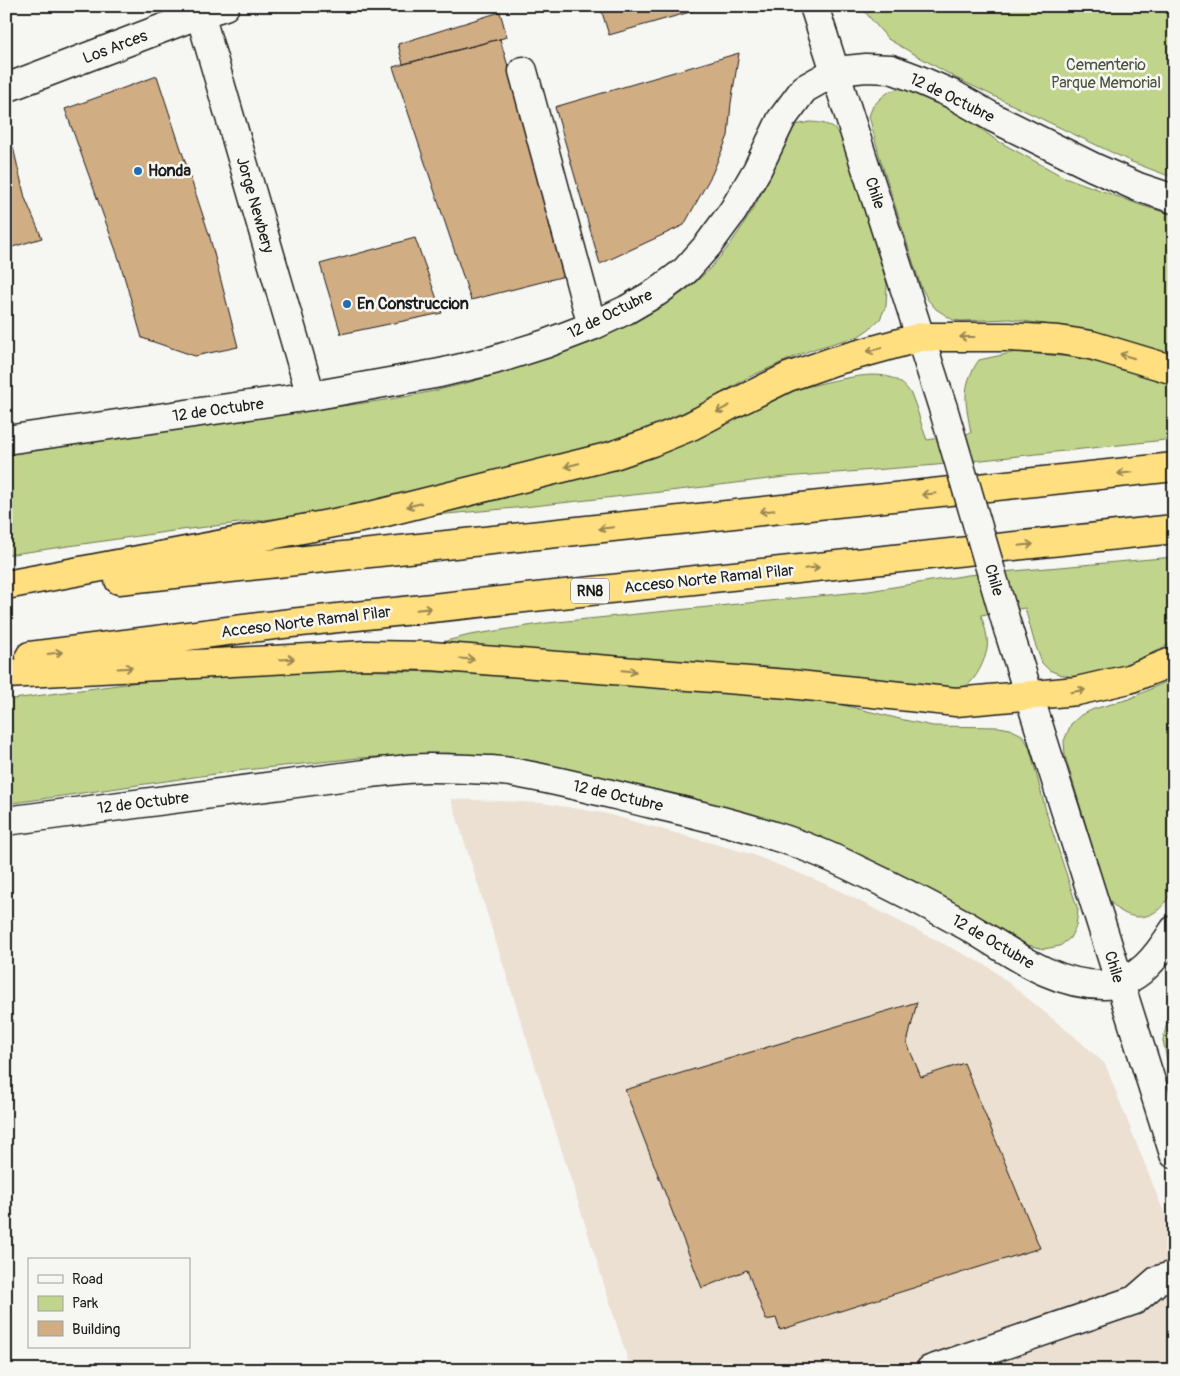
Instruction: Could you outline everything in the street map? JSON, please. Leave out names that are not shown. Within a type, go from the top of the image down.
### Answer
[{"type":"highway","points":[[6,585],[366,517],[611,456],[691,426],[788,377],[834,361],[921,337],[1010,337],[1059,340],[1092,345],[1174,370]]},
{"type":"highway","points":[[6,595],[92,583],[1174,468]]},
{"type":"highway","name":"Acceso Norte Ramal Pilar","points":[[6,660],[301,622],[1174,529]]},
{"type":"highway","points":[[6,674],[366,655],[431,656],[789,684],[956,702],[1077,692],[1129,679],[1174,662]]},
{"type":"street","name":"Chile","points":[[814,6],[921,337],[1008,629],[1174,1154]]},
{"type":"street","name":"Los Arces","points":[[6,88],[212,10]]},
{"type":"street","name":"Jorge Newbery","points":[[212,10],[311,396]]},
{"type":"street","name":"12 de Octubre","points":[[6,440],[311,396],[440,373],[494,360],[545,344],[592,326],[642,301],[685,270],[708,245],[732,211],[757,170],[781,120],[804,89],[836,71],[866,68],[891,70],[915,78],[952,94],[994,118],[1093,167],[1138,187],[1174,199]]},
{"type":"street","points":[[523,71],[592,326]]},
{"type":"street","name":"12 de Octubre","points":[[6,821],[372,773],[427,768],[461,768],[514,772],[721,820],[775,836],[871,876],[967,926],[1020,960],[1043,971],[1067,979],[1106,985],[1119,982],[1137,974],[1150,963],[1174,930]]},
{"type":"street","points":[[930,1370],[1135,1300],[1158,1280],[1174,1275]]},
{"type":"shaded area","points":[[451,799],[542,803],[603,813],[751,854],[828,885],[989,967],[1105,1064],[1174,1238],[1174,1370],[631,1370]]},
{"type":"green space","name":"Cementerio Parque Memorial","points":[[860,6],[1174,6],[1174,178],[1132,162],[956,78],[888,39]]},
{"type":"green space","points":[[902,88],[924,93],[955,110],[996,140],[1062,176],[1143,206],[1174,215],[1174,360],[1112,339],[1071,328],[1010,319],[953,320],[936,309],[928,300],[921,287],[880,158],[869,116],[873,106],[881,98],[890,91]]},
{"type":"green space","points":[[810,122],[828,125],[835,129],[842,137],[887,284],[886,306],[880,319],[859,336],[794,357],[747,378],[712,399],[684,412],[627,436],[582,451],[353,506],[305,515],[173,531],[6,555],[6,453],[360,404],[432,392],[522,366],[644,316],[685,291],[712,266],[751,213],[789,133],[795,125]]},
{"type":"green space","points":[[1016,352],[1073,357],[1174,382],[1174,439],[936,465],[785,477],[515,508],[401,518],[798,389],[856,377],[883,376],[892,378],[906,388],[912,396],[927,440],[971,433],[966,396],[969,379],[973,370],[979,360]]},
{"type":"green space","points":[[1174,557],[1174,642],[1125,666],[1077,678],[1049,670],[1042,663],[1025,608],[981,615],[987,640],[984,659],[977,675],[970,683],[955,689],[434,644],[470,635],[547,623],[869,591],[968,575]]},
{"type":"green space","points":[[343,670],[442,672],[601,681],[799,696],[933,726],[999,727],[1010,729],[1022,735],[1029,746],[1047,815],[1078,910],[1076,926],[1070,938],[1060,946],[1044,949],[1028,945],[989,922],[837,845],[777,823],[686,796],[577,773],[477,756],[449,753],[359,758],[236,771],[6,804],[6,700],[140,682]]},
{"type":"green space","points":[[1174,678],[1174,888],[1165,903],[1158,910],[1144,916],[1130,916],[1118,909],[1108,898],[1065,756],[1064,741],[1071,724],[1081,715],[1094,709],[1129,699]]},
{"type":"green space","points":[[1174,991],[1174,1081],[1163,1040]]},
{"type":"building","points":[[600,6],[711,6],[609,35]]},
{"type":"building","points":[[500,12],[507,37],[403,64],[398,44]]},
{"type":"building","points":[[500,39],[569,275],[471,300],[393,67]]},
{"type":"building","points":[[739,53],[728,136],[712,174],[684,225],[600,264],[555,107]]},
{"type":"building","name":"Honda","points":[[157,76],[209,234],[238,347],[195,356],[142,338],[119,259],[65,109]]},
{"type":"building","points":[[13,147],[25,198],[42,238],[6,249],[6,149]]},
{"type":"building","points":[[415,238],[442,313],[341,334],[320,264]]},
{"type":"building","points":[[917,1002],[907,1043],[921,1077],[964,1063],[1040,1248],[780,1330],[776,1318],[766,1320],[747,1270],[702,1288],[625,1090]]},
{"type":"place","name":"Honda","points":[[138,171]]},
{"type":"place","name":"En Construccion","points":[[347,304]]}]
